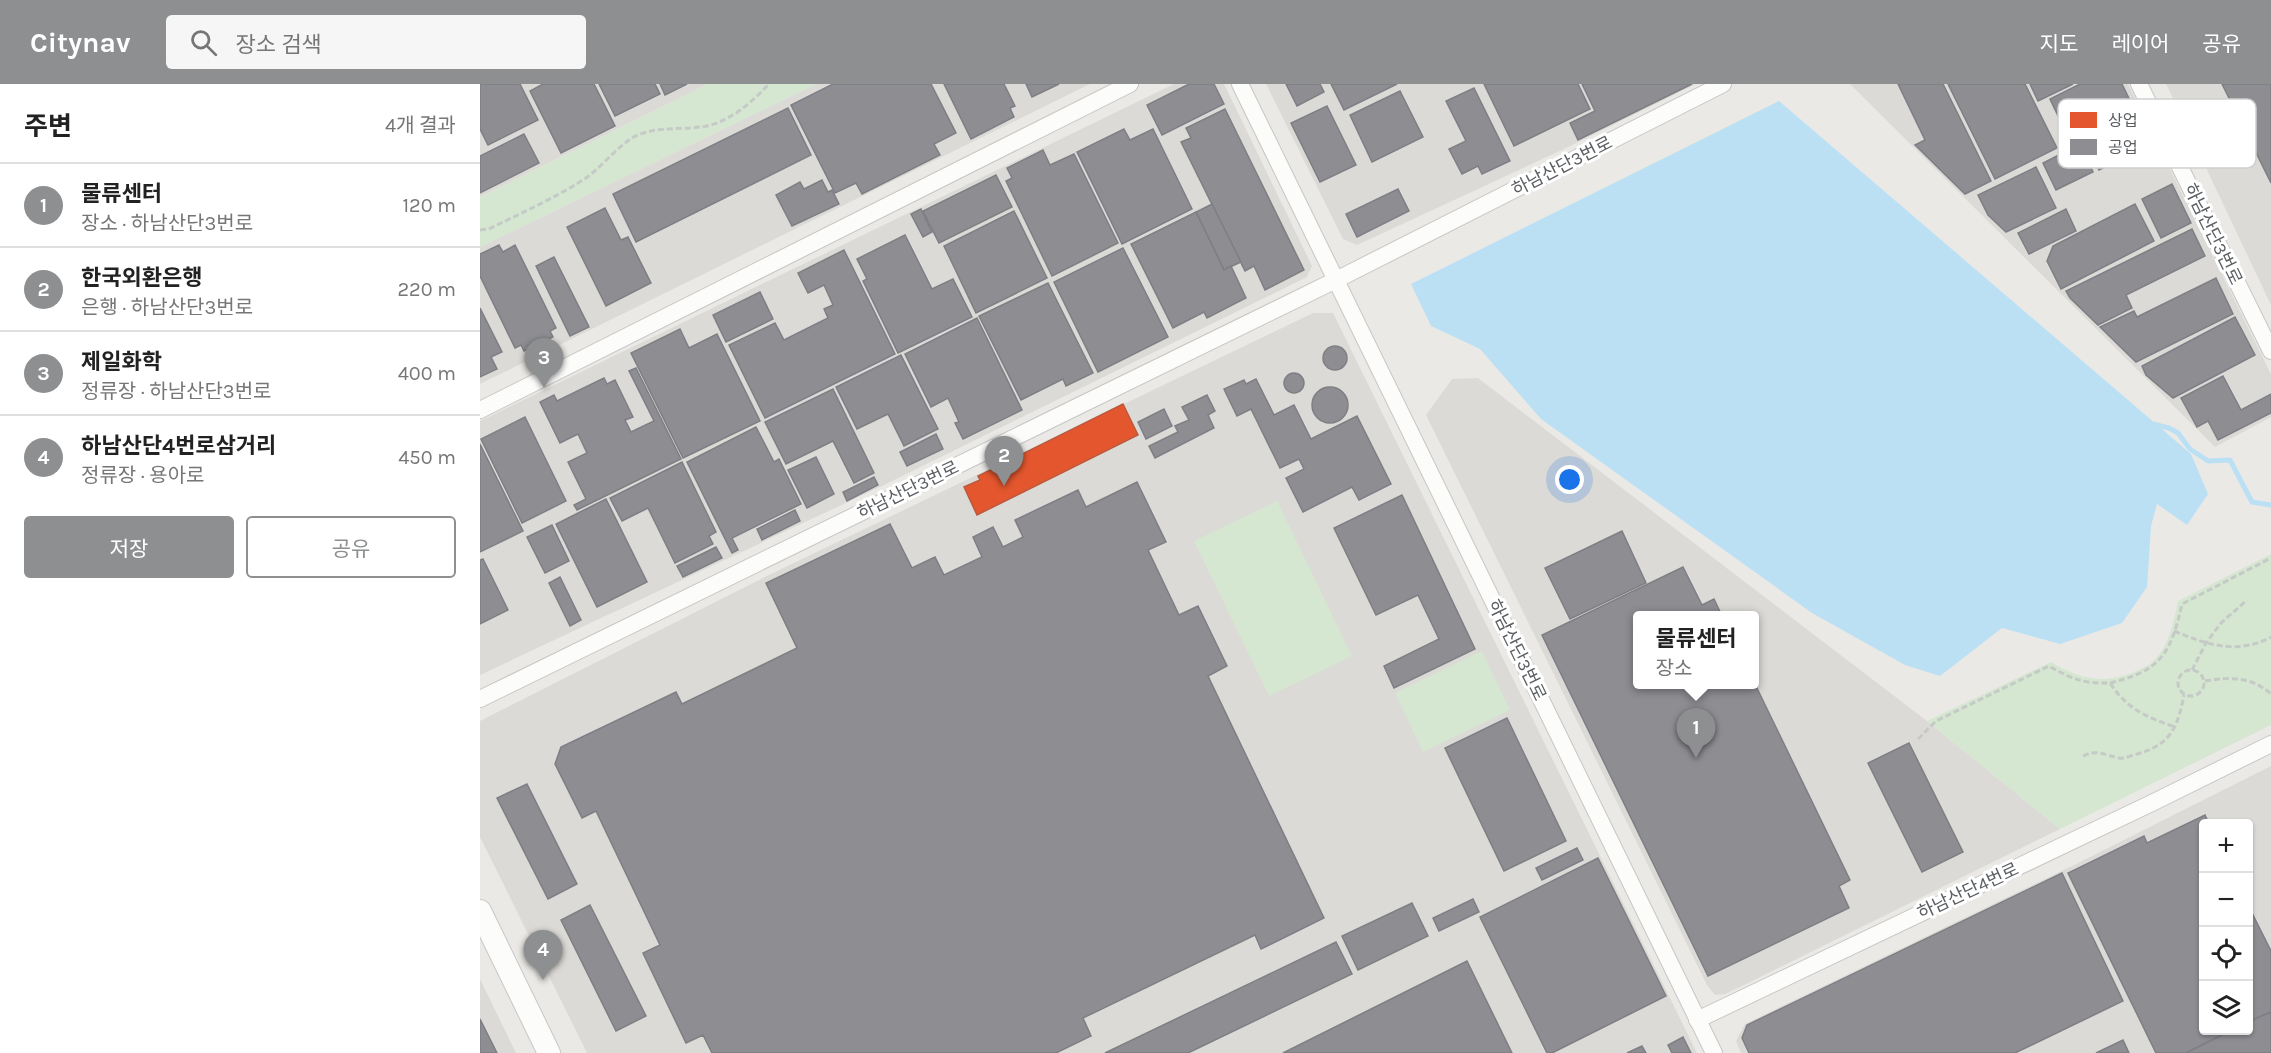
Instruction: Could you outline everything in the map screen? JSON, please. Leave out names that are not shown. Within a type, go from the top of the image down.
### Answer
[{"type":"street","points":[[480,410],[1130,84]]},
{"type":"street","name":"하남산단3번로","points":[[1240,84],[1697,1020]]},
{"type":"street","name":"하남산단3번로","points":[[480,699],[1336,280],[1724,84]]},
{"type":"street","name":"하남산단3번로","points":[[2139,84],[2146,99]]},
{"type":"street","name":"하남산단3번로","points":[[2181,168],[2271,351]]},
{"type":"street","name":"하남산단4번로","points":[[1697,1020],[2271,744]]},
{"type":"street","points":[[480,911],[549,1053]]},
{"type":"street","points":[[1697,1020],[1714,1053]]},
{"type":"path","points":[[480,230],[489,229],[585,179],[631,139],[648,131],[703,127],[725,119],[750,103],[769,84]]},
{"type":"path","points":[[1918,739],[1936,721],[2049,666],[2088,684],[2110,683],[2150,670],[2161,658],[2174,631],[2182,604],[2271,558]]},
{"type":"path","points":[[2192,670],[2206,643],[2221,622],[2247,600]]},
{"type":"path","points":[[2174,631],[2206,643],[2248,647],[2271,637]]},
{"type":"path","points":[[2082,756],[2093,751],[2121,758],[2146,752],[2169,738],[2179,721],[2184,695],[2178,685],[2178,679],[2186,670],[2203,675],[2204,687],[2196,696],[2184,695]]},
{"type":"path","points":[[2205,681],[2229,677],[2238,678],[2270,691]]},
{"type":"path","points":[[2110,683],[2128,705],[2149,718],[2175,728]]},
{"type":"shaded area","points":[[480,84],[708,84],[480,197]]},
{"type":"shaded area","points":[[816,84],[1090,84],[480,384],[480,247]]},
{"type":"shaded area","points":[[1174,84],[1224,84],[1312,266],[1307,277],[886,484],[480,675],[480,421]]},
{"type":"shaded area","points":[[1266,84],[1696,84],[1562,150],[1357,245],[1343,239]]},
{"type":"shaded area","points":[[1850,84],[2128,84],[2135,99],[2058,99],[2058,168],[2169,168],[2271,374],[2271,417],[2215,447]]},
{"type":"shaded area","points":[[2166,84],[2271,84],[2271,305],[2206,168],[2256,168],[2256,99],[2173,99]]},
{"type":"shaded area","points":[[1313,313],[1333,313],[1697,1053],[587,1053],[480,837],[480,721],[773,573]]},
{"type":"shaded area","points":[[1478,378],[1927,721],[2060,829],[1746,984],[1725,994],[1715,995],[1707,985],[1426,415],[1452,379]]},
{"type":"shaded area","points":[[2271,766],[2271,1053],[1741,1053],[1736,1041],[1745,1024],[2074,865]]},
{"type":"shaded area","points":[[480,979],[516,1053],[480,1053]]},
{"type":"green space","points":[[708,84],[816,84],[480,247],[480,197]]},
{"type":"green space","points":[[1277,501],[1352,656],[1269,696],[1194,541]]},
{"type":"green space","points":[[2271,554],[2271,725],[2060,829],[1927,721],[2051,662],[2072,673],[2101,679],[2122,676],[2144,668],[2155,660],[2165,645],[2178,601]]},
{"type":"green space","points":[[1482,651],[1510,710],[1423,752],[1395,693]]},
{"type":"water","points":[[1779,101],[2191,454],[2208,494],[2187,525],[2157,504],[2151,526],[2147,587],[2122,623],[2060,644],[2002,628],[1940,676],[1905,665],[1812,613],[1541,419],[1480,349],[1431,326],[1411,284]]},
{"type":"building: 상업","points":[[1123,404],[1138,435],[977,515],[964,487],[980,480],[978,476]]},
{"type":"building: 공업","points":[[480,84],[520,84],[538,120],[488,145],[480,129]]},
{"type":"building: 공업","points":[[543,84],[594,84],[615,126],[561,153],[530,91]]},
{"type":"building: 공업","points":[[599,84],[655,84],[660,94],[615,116]]},
{"type":"building: 공업","points":[[660,84],[687,84],[665,95]]},
{"type":"building: 공업","points":[[833,84],[931,84],[956,133],[934,144],[940,155],[862,194],[856,183],[835,193],[791,105]]},
{"type":"building: 공업","points":[[944,84],[1004,84],[1015,106],[1010,108],[1014,117],[971,139]]},
{"type":"building: 공업","points":[[1026,84],[1059,84],[1032,97]]},
{"type":"building: 공업","points":[[1189,84],[1214,84],[1224,104],[1162,135],[1147,105]]},
{"type":"building: 공업","points":[[1286,84],[1320,84],[1324,92],[1297,106]]},
{"type":"building: 공업","points":[[1331,84],[1397,84],[1344,110]]},
{"type":"building: 공업","points":[[1484,84],[1578,84],[1590,109],[1514,146]]},
{"type":"building: 공업","points":[[1582,84],[1692,84],[1578,140],[1570,123],[1595,111]]},
{"type":"building: 공업","points":[[1898,84],[1943,84],[1991,181],[1965,194],[1915,145],[1925,140]]},
{"type":"building: 공업","points":[[1948,84],[2025,84],[2057,148],[1995,179]]},
{"type":"building: 공업","points":[[2030,84],[2073,84],[2038,101]]},
{"type":"building: 공업","points":[[2080,84],[2122,84],[2129,99],[2058,99],[2058,116],[2050,99]]},
{"type":"building: 공업","points":[[2222,84],[2271,84],[2271,183],[2256,153],[2256,99],[2229,99]]},
{"type":"building: 공업","points":[[1474,88],[1510,161],[1482,174],[1478,166],[1462,174],[1449,149],[1466,141],[1446,101]]},
{"type":"building: 공업","points":[[1400,91],[1423,137],[1372,162],[1350,115]]},
{"type":"building: 공업","points":[[1327,106],[1356,165],[1320,182],[1291,123]]},
{"type":"building: 공업","points":[[788,108],[811,155],[636,242],[613,194]]},
{"type":"building: 공업","points":[[1225,109],[1304,270],[1265,290],[1254,266],[1245,271],[1181,142],[1191,138],[1186,128]]},
{"type":"building: 공업","points":[[1124,129],[1130,140],[1153,129],[1192,209],[1122,244],[1077,152]]},
{"type":"building: 공업","points":[[524,134],[539,163],[480,193],[480,156]]},
{"type":"building: 공업","points":[[1043,150],[1050,165],[1074,154],[1118,243],[1052,276],[1006,181],[1012,178],[1007,168]]},
{"type":"building: 공업","points":[[2058,155],[2058,168],[2091,168],[2093,172],[2056,190],[2043,163]]},
{"type":"building: 공업","points":[[2036,167],[2056,208],[2006,232],[1988,215],[1978,195]]},
{"type":"building: 공업","points":[[996,175],[1012,207],[939,243],[923,211]]},
{"type":"building: 공업","points":[[822,180],[828,192],[832,190],[839,204],[792,226],[776,195],[800,182],[804,189]]},
{"type":"building: 공업","points":[[2172,184],[2191,223],[2161,238],[2142,199]]},
{"type":"building: 공업","points":[[1398,189],[1409,211],[1357,237],[1346,214]]},
{"type":"building: 공업","points":[[1212,204],[1241,262],[1224,270],[1196,212]]},
{"type":"building: 공업","points":[[2135,204],[2154,241],[2061,289],[2047,261],[2053,246]]},
{"type":"building: 공업","points":[[605,208],[621,240],[628,237],[651,283],[606,306],[567,227]]},
{"type":"building: 공업","points":[[921,209],[932,232],[923,237],[911,214]]},
{"type":"building: 공업","points":[[2066,209],[2076,231],[2029,254],[2018,233]]},
{"type":"building: 공업","points":[[1014,211],[1047,278],[976,313],[944,246]]},
{"type":"building: 공업","points":[[1196,212],[1224,270],[1231,266],[1246,298],[1207,318],[1204,312],[1173,328],[1131,244]]},
{"type":"building: 공업","points":[[2192,229],[2205,256],[2126,295],[2132,308],[2098,325],[2070,298],[2066,291]]},
{"type":"building: 공업","points":[[905,235],[932,289],[953,279],[972,317],[898,353],[863,281],[867,279],[857,259]]},
{"type":"building: 공업","points":[[499,245],[503,252],[515,245],[556,328],[550,331],[553,337],[524,351],[521,345],[515,348],[480,276],[480,254]]},
{"type":"building: 공업","points":[[1123,248],[1168,337],[1098,372],[1054,282]]},
{"type":"building: 공업","points":[[844,250],[895,354],[765,418],[729,345],[775,323],[784,340],[828,318],[824,309],[833,305],[824,285],[808,293],[798,273]]},
{"type":"building: 공업","points":[[554,257],[589,327],[570,336],[536,266]]},
{"type":"building: 공업","points":[[2216,278],[2233,314],[2136,362],[2100,327],[2134,311],[2137,317]]},
{"type":"building: 공업","points":[[1048,283],[1093,373],[1066,386],[1063,379],[1021,400],[979,316]]},
{"type":"building: 공업","points":[[760,292],[773,319],[726,342],[713,315]]},
{"type":"building: 공업","points":[[480,308],[502,352],[491,357],[497,369],[480,377]]},
{"type":"building: 공업","points":[[2235,317],[2255,355],[2173,398],[2146,375],[2142,366]]},
{"type":"building: 공업","points":[[977,318],[1022,410],[963,439],[955,423],[959,422],[948,398],[931,407],[905,354]]},
{"type":"building: 공업","points":[[680,329],[689,348],[717,334],[760,421],[683,458],[631,353]]},
{"type":"building: 공업","points":[[1335,346],[1340,347],[1346,353],[1346,363],[1340,369],[1335,370],[1330,369],[1324,363],[1323,358],[1324,353],[1330,347]]},
{"type":"building: 공업","points":[[901,355],[938,429],[904,446],[888,414],[857,429],[836,387]]},
{"type":"building: 공업","points":[[636,368],[681,459],[577,510],[574,505],[586,499],[568,462],[587,453],[578,434],[560,443],[540,402],[554,395],[557,401],[604,378],[607,384],[615,380],[633,417],[625,420],[631,432],[654,421],[629,371]]},
{"type":"building: 공업","points":[[1290,373],[1298,373],[1304,379],[1304,387],[1298,393],[1290,393],[1284,387],[1284,379]]},
{"type":"building: 공업","points":[[2223,376],[2241,410],[2271,394],[2271,413],[2218,440],[2208,421],[2197,427],[2181,398]]},
{"type":"building: 공업","points":[[1256,379],[1274,415],[1294,405],[1311,439],[1357,416],[1391,484],[1359,500],[1352,487],[1303,512],[1286,478],[1304,469],[1299,459],[1280,468],[1251,409],[1237,416],[1224,389],[1244,380],[1246,384]]},
{"type":"building: 공업","points":[[1330,387],[1343,392],[1348,405],[1343,418],[1330,423],[1317,418],[1312,405],[1317,392]]},
{"type":"building: 공업","points":[[833,389],[874,473],[854,483],[833,441],[786,464],[765,422]]},
{"type":"building: 공업","points":[[1207,395],[1215,411],[1208,415],[1214,428],[1155,458],[1149,446],[1178,432],[1175,426],[1189,420],[1182,407]]},
{"type":"building: 공업","points":[[1164,409],[1172,426],[1146,439],[1138,422]]},
{"type":"building: 공업","points":[[525,417],[566,501],[522,523],[481,439]]},
{"type":"building: 공업","points":[[756,427],[774,462],[779,459],[801,504],[732,538],[738,550],[732,553],[687,462]]},
{"type":"building: 공업","points":[[936,434],[943,449],[907,466],[900,452]]},
{"type":"building: 공업","points":[[480,444],[523,531],[480,552]]},
{"type":"building: 공업","points":[[816,457],[834,494],[807,508],[788,470]]},
{"type":"building: 공업","points":[[682,462],[716,532],[709,536],[713,544],[675,563],[648,508],[622,521],[610,498]]},
{"type":"building: 공업","points":[[874,477],[878,485],[847,501],[843,492]]},
{"type":"building: 공업","points":[[1137,482],[1166,542],[1148,550],[1179,615],[1198,606],[1227,666],[1208,676],[1324,918],[1261,949],[1255,935],[1083,1018],[1091,1036],[1056,1053],[712,1053],[703,1035],[686,1043],[643,953],[660,945],[596,811],[582,818],[555,764],[561,747],[676,692],[682,704],[797,648],[766,583],[890,524],[912,568],[935,557],[944,575],[982,557],[973,537],[993,527],[1003,547],[1023,537],[1015,520],[1078,490],[1086,507]]},
{"type":"building: 공업","points":[[1402,495],[1475,649],[1394,688],[1384,666],[1439,639],[1418,595],[1376,615],[1334,528]]},
{"type":"building: 공업","points":[[606,499],[647,582],[597,607],[556,524]]},
{"type":"building: 공업","points":[[795,510],[800,521],[762,540],[757,529]]},
{"type":"building: 공업","points":[[552,525],[569,561],[545,573],[527,537]]},
{"type":"building: 공업","points":[[1622,531],[1646,583],[1570,619],[1545,568]]},
{"type":"building: 공업","points":[[716,547],[722,558],[683,577],[677,566]]},
{"type":"building: 공업","points":[[483,559],[508,610],[480,624],[480,560]]},
{"type":"building: 공업","points":[[1683,567],[1702,605],[1714,599],[1720,611],[1633,611],[1633,689],[1757,689],[1850,880],[1839,886],[1849,908],[1708,976],[1542,635]]},
{"type":"building: 공업","points":[[560,577],[581,620],[570,626],[549,583]]},
{"type":"building: 공업","points":[[1507,718],[1566,841],[1504,871],[1445,748]]},
{"type":"building: 공업","points":[[1909,743],[1963,852],[1922,872],[1868,763]]},
{"type":"building: 공업","points":[[527,784],[577,884],[548,899],[497,798]]},
{"type":"building: 공업","points":[[2205,815],[2207,819],[2199,819],[2199,1035],[2222,1035],[2186,1053],[2156,1053],[2068,873],[2144,836],[2147,843]]},
{"type":"building: 공업","points":[[1577,848],[1583,860],[1542,880],[1536,868]]},
{"type":"building: 공업","points":[[1598,858],[1666,996],[1552,1053],[1547,1053],[1480,917]]},
{"type":"building: 공업","points":[[2062,873],[2123,1001],[2015,1053],[1749,1053],[1742,1038],[1747,1025]]},
{"type":"building: 공업","points":[[1473,899],[1479,912],[1439,931],[1433,918]]},
{"type":"building: 공업","points":[[1412,903],[1428,936],[1358,970],[1342,936]]},
{"type":"building: 공업","points":[[590,905],[646,1016],[616,1031],[561,920]]},
{"type":"building: 공업","points":[[2253,915],[2271,951],[2271,1012],[2253,1020]]},
{"type":"building: 공업","points":[[1336,942],[1352,974],[1188,1053],[1105,1053]]},
{"type":"building: 공업","points":[[1467,961],[1512,1053],[1283,1053]]},
{"type":"building: 공업","points":[[2271,1012],[2271,1053],[2186,1053],[2222,1035],[2253,1035],[2253,1020]]},
{"type":"building: 공업","points":[[480,1019],[497,1053],[480,1053]]},
{"type":"building: 공업","points":[[1683,1037],[1691,1053],[1672,1053],[1668,1045]]},
{"type":"building: 공업","points":[[2123,1040],[2129,1053],[2096,1053]]},
{"type":"building: 공업","points":[[1642,1046],[1646,1053],[1627,1053]]},
{"type":"waterway","points":[[2153,424],[2178,433],[2190,449],[2208,461],[2230,460],[2252,502],[2271,505]]},
{"type":"place","name":"제일화학","points":[[544,388]]},
{"type":"place","name":"한국외환은행","points":[[1004,486]]},
{"type":"place","name":"물류센터","points":[[1696,758]]},
{"type":"place","name":"하남산단4번로삼거리","points":[[543,980]]}]
